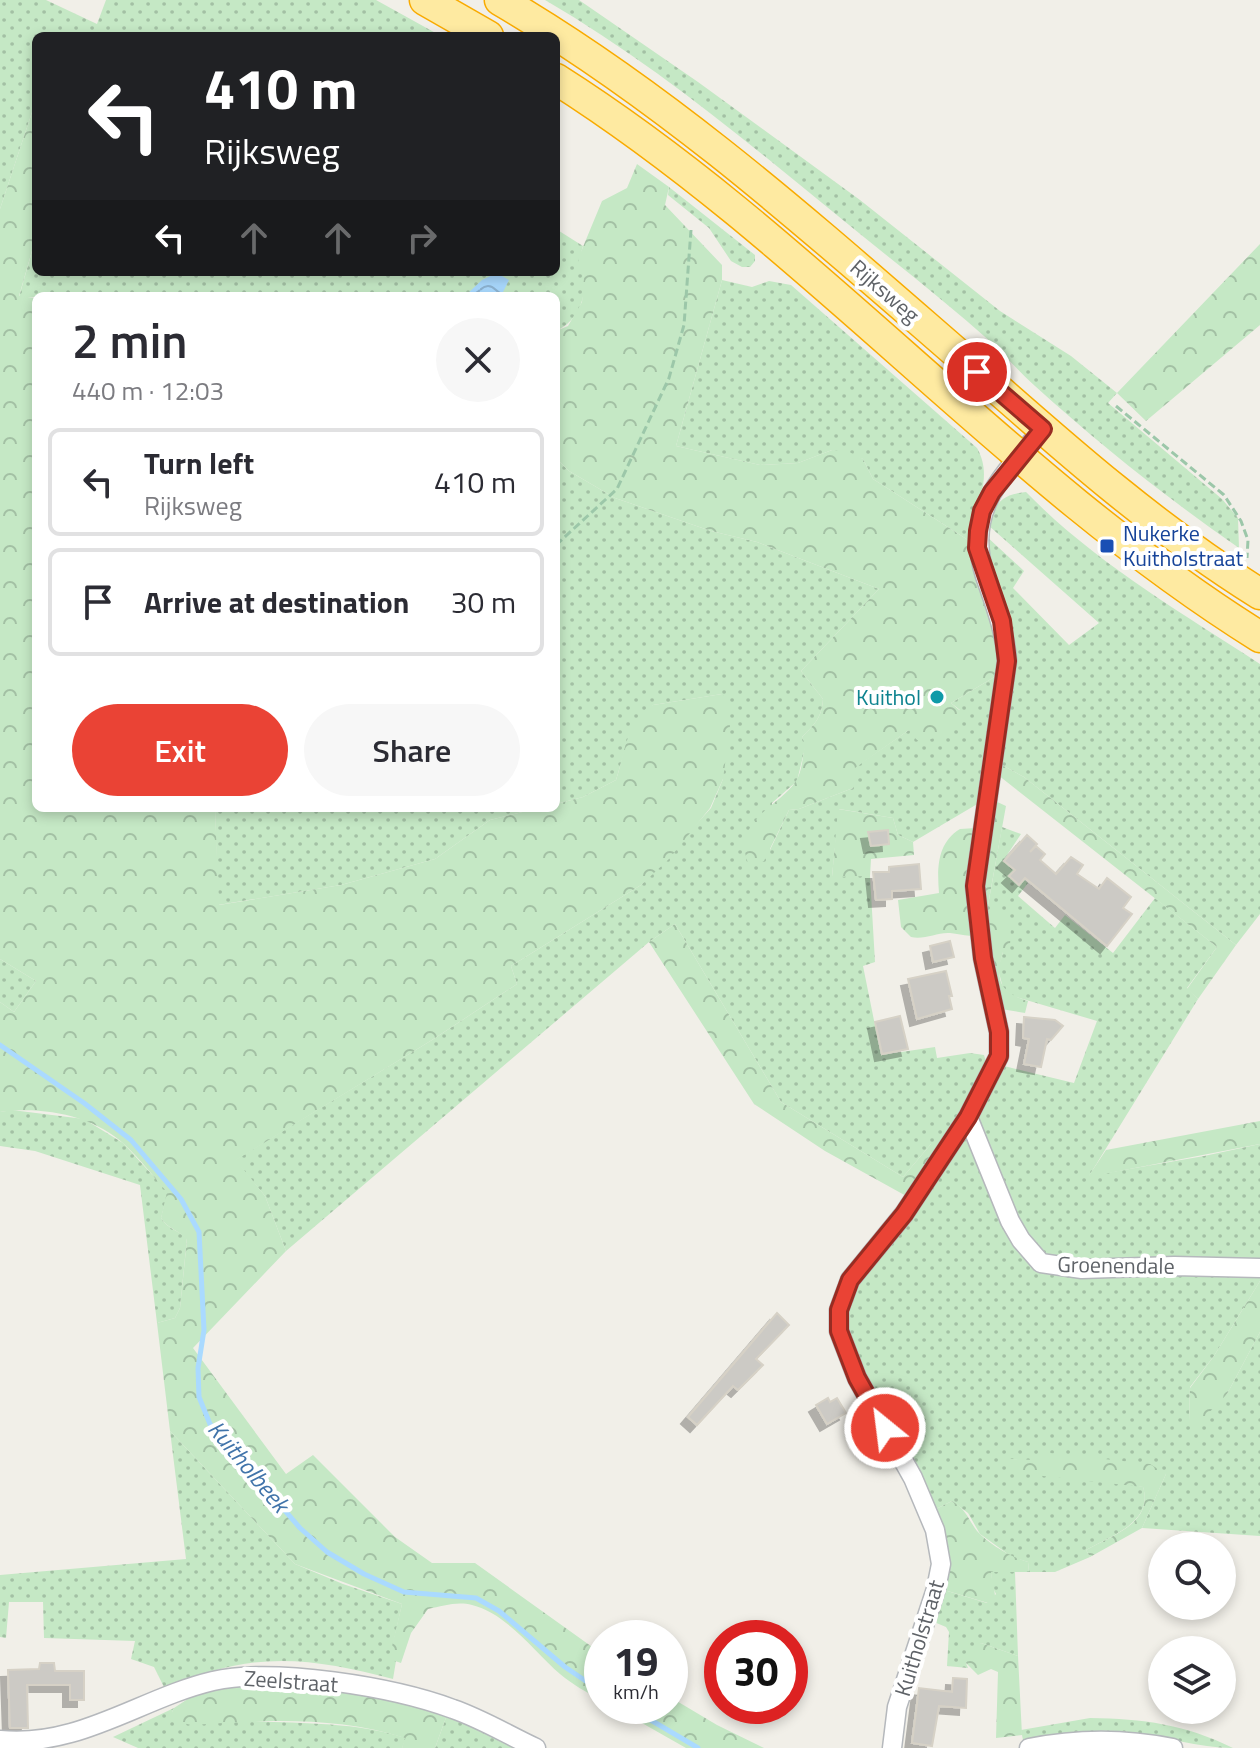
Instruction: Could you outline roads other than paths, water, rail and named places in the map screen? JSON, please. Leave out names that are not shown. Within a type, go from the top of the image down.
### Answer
[{"type":"highway","points":[[425,0],[481,32]]},
{"type":"highway","name":"Rijksweg","points":[[500,0],[549,32]]},
{"type":"highway","name":"Rijksweg","points":[[560,39],[692,130],[761,185],[1043,429],[1170,533],[1260,594]]},
{"type":"highway","name":"Rijksweg","points":[[560,82],[636,134],[724,201],[1019,456],[1150,563],[1260,637]]},
{"type":"street","name":"Kuitholstraat","points":[[892,1748],[897,1707],[936,1589],[941,1564],[935,1530],[913,1478],[857,1378],[839,1331],[839,1310],[850,1280],[904,1214],[968,1117],[999,1056],[999,1032],[983,958],[975,886],[1007,661],[1002,621],[977,548],[978,531],[982,511],[992,492],[1043,429]]},
{"type":"street","name":"Groenendale","points":[[968,1117],[1010,1221],[1021,1240],[1041,1263],[1082,1269],[1174,1266],[1260,1268]]},
{"type":"street","name":"Zeelstraat","points":[[0,1740],[21,1744],[70,1741],[97,1732],[197,1685],[241,1676],[269,1676],[374,1689],[432,1702],[471,1716],[536,1748]]},
{"type":"street","points":[[1029,1748],[1099,1739],[1173,1748]]},
{"type":"water","points":[[502,276],[509,280],[503,292],[469,292],[482,280]]},
{"type":"waterway","name":"Kuitholbeek","points":[[0,1045],[131,1140],[181,1199],[199,1232],[204,1330],[198,1368],[199,1397],[210,1424],[300,1528],[327,1552],[364,1574],[404,1592],[476,1598],[499,1611],[584,1680]]},
{"type":"waterway","name":"Kuitholbeek","points":[[657,1724],[698,1748]]},
{"type":"place","name":"Nukerke Kuitholstraat","points":[[1107,546]]},
{"type":"place","name":"Kuithol","points":[[937,697]]}]
